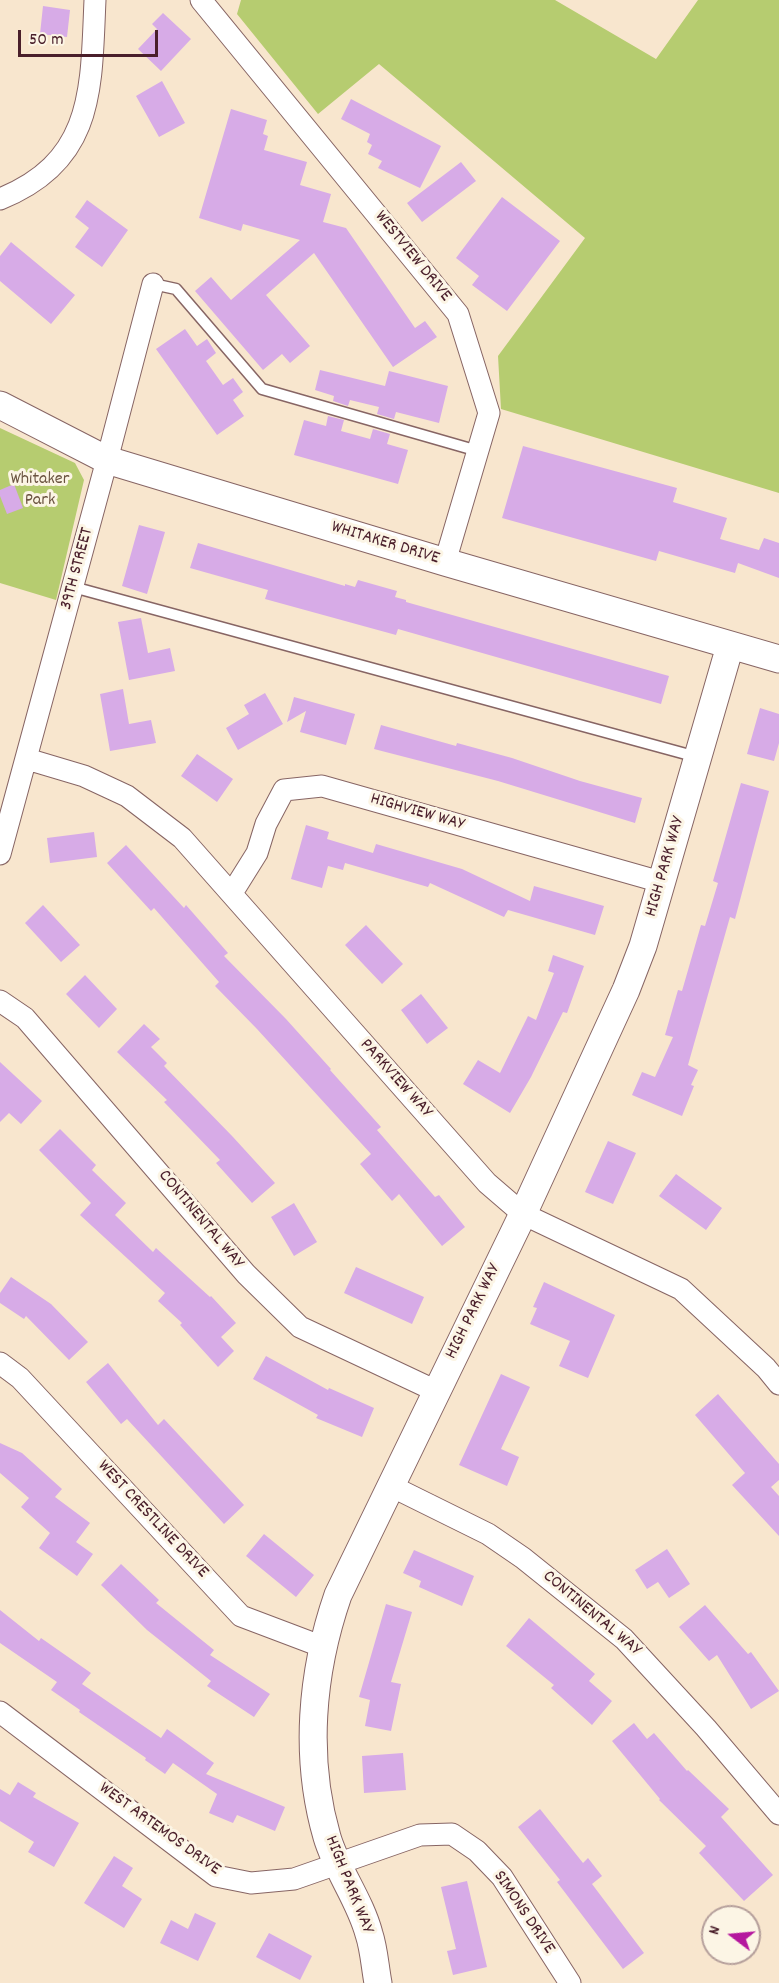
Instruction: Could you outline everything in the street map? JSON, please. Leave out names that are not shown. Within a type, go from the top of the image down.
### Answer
[{"type":"street","points":[[0,199],[35,181],[62,158],[71,144],[78,129],[87,96],[92,61],[95,0]]},
{"type":"street","name":"WESTVIEW DRIVE","points":[[201,0],[458,314],[489,413],[445,562]]},
{"type":"street","name":"39TH STREET","points":[[0,854],[153,284]]},
{"type":"street","name":"WHITAKER DRIVE","points":[[0,405],[107,460],[445,562],[779,659]]},
{"type":"street","name":"HIGH PARK WAY","points":[[378,1983],[369,1934],[327,1838],[314,1769],[312,1739],[314,1711],[328,1623],[338,1595],[523,1214],[626,990],[643,946],[730,646]]},
{"type":"street","name":"PARKVIEW WAY","points":[[27,759],[84,776],[127,796],[182,838],[487,1183],[523,1214],[681,1289],[766,1368],[779,1384]]},
{"type":"street","name":"HIGHVIEW WAY","points":[[231,894],[257,853],[266,824],[284,790],[322,786],[661,882]]},
{"type":"street","name":"CONTINENTAL WAY","points":[[0,1001],[25,1018],[246,1274],[300,1327],[436,1392]]},
{"type":"street","name":"WEST CRESTLINE DRIVE","points":[[0,1363],[20,1378],[241,1616],[323,1647]]},
{"type":"street","name":"CONTINENTAL WAY","points":[[391,1486],[488,1534],[523,1558],[624,1639],[706,1728],[779,1814]]},
{"type":"street","name":"WEST ARTEMOS DRIVE","points":[[0,1712],[216,1876],[251,1883],[294,1879],[337,1863]]},
{"type":"street","name":"SIMONS DRIVE","points":[[337,1863],[420,1834],[452,1834],[477,1851],[502,1877],[570,1983]]},
{"type":"lane","points":[[153,284],[176,289],[262,389],[478,451]]},
{"type":"lane","points":[[73,587],[697,758]]},
{"type":"green space","points":[[241,0],[555,0],[656,59],[698,0],[779,0],[779,493],[501,409],[498,356],[585,238],[379,64],[318,114],[237,14]]},
{"type":"green space","name":"Whitaker Park","points":[[0,428],[75,463],[84,480],[56,600],[0,583]]},
{"type":"building","points":[[43,6],[70,10],[67,37],[40,34]]},
{"type":"building","points":[[163,13],[191,39],[161,71],[138,49],[157,29],[152,24]]},
{"type":"building","points":[[162,81],[185,123],[159,137],[136,96]]},
{"type":"building","points":[[351,99],[441,146],[420,188],[378,168],[382,161],[368,154],[372,145],[367,142],[370,134],[341,119]]},
{"type":"building","points":[[231,109],[267,120],[263,134],[268,136],[264,150],[307,162],[300,185],[331,194],[323,222],[346,228],[415,328],[425,321],[437,337],[393,367],[314,253],[266,295],[310,346],[290,363],[282,354],[263,370],[195,291],[211,277],[231,300],[300,240],[243,224],[241,231],[199,218]]},
{"type":"building","points":[[461,162],[476,181],[422,222],[407,203]]},
{"type":"building","points":[[502,197],[560,241],[507,311],[472,285],[479,276],[456,258]]},
{"type":"building","points":[[87,200],[128,230],[102,267],[75,247],[89,228],[75,217]]},
{"type":"building","points":[[11,242],[75,295],[51,324],[0,281],[0,256]]},
{"type":"building","points":[[185,329],[197,346],[207,339],[216,353],[206,361],[223,385],[233,378],[243,392],[233,400],[244,416],[217,435],[156,349]]},
{"type":"building","points":[[320,370],[385,386],[389,371],[448,386],[439,423],[396,412],[394,419],[377,414],[379,407],[350,400],[348,406],[333,401],[334,396],[315,390]]},
{"type":"building","points":[[328,416],[344,420],[341,431],[370,439],[373,429],[390,434],[387,444],[408,450],[398,484],[294,455],[304,420],[326,426]]},
{"type":"building","points":[[523,446],[677,488],[673,502],[727,518],[720,539],[759,550],[764,538],[779,543],[779,578],[738,563],[735,573],[659,551],[656,561],[502,518]]},
{"type":"building","points":[[14,484],[23,508],[7,514],[0,490]]},
{"type":"building","points":[[139,525],[165,532],[147,594],[122,586]]},
{"type":"building","points":[[198,543],[345,586],[345,584],[355,587],[358,580],[397,591],[395,597],[406,600],[406,602],[669,676],[661,704],[398,629],[396,635],[265,599],[268,590],[190,568]]},
{"type":"building","points":[[141,618],[148,653],[170,648],[175,671],[129,680],[118,622]]},
{"type":"building","points":[[123,689],[129,724],[151,720],[156,743],[110,751],[100,694]]},
{"type":"building","points":[[265,693],[283,724],[238,750],[226,728],[249,714],[244,705]]},
{"type":"building","points":[[294,697],[355,714],[346,745],[300,732],[306,711],[287,722]]},
{"type":"building","points":[[760,708],[779,714],[779,743],[774,761],[747,754]]},
{"type":"building","points":[[381,725],[456,746],[457,743],[512,758],[580,781],[642,798],[635,823],[498,781],[374,749]]},
{"type":"building","points":[[197,754],[233,779],[217,802],[181,776]]},
{"type":"building","points":[[741,783],[769,791],[735,919],[730,917],[688,1065],[698,1070],[682,1116],[632,1095],[642,1072],[655,1077],[673,1037],[665,1035],[678,990],[682,991],[701,925],[705,926],[718,883],[713,881]]},
{"type":"building","points":[[306,825],[329,832],[327,839],[373,853],[376,844],[462,869],[530,901],[534,886],[604,906],[595,935],[508,910],[504,917],[430,883],[428,887],[345,863],[343,870],[328,866],[322,888],[291,879]]},
{"type":"building","points":[[94,832],[97,857],[50,863],[47,838]]},
{"type":"building","points":[[126,845],[184,908],[186,905],[228,953],[224,956],[331,1069],[381,1127],[377,1130],[435,1197],[439,1195],[465,1227],[442,1246],[399,1194],[392,1201],[360,1164],[371,1154],[215,986],[219,982],[154,908],[151,911],[107,863]]},
{"type":"building","points":[[43,905],[80,945],[61,962],[25,923]]},
{"type":"building","points":[[366,925],[403,964],[382,984],[345,945]]},
{"type":"building","points":[[553,955],[584,966],[567,1013],[563,1012],[531,1077],[510,1113],[463,1084],[478,1060],[500,1073],[528,1016],[536,1020],[554,973],[548,971]]},
{"type":"building","points":[[85,975],[117,1009],[99,1028],[66,994]]},
{"type":"building","points":[[421,994],[448,1028],[427,1044],[401,1010]]},
{"type":"building","points":[[144,1024],[160,1039],[151,1047],[167,1063],[164,1066],[275,1183],[252,1203],[216,1163],[220,1160],[164,1102],[167,1100],[117,1052]]},
{"type":"building","points":[[0,1062],[42,1101],[21,1124],[9,1113],[0,1122]]},
{"type":"building","points":[[60,1129],[96,1165],[92,1170],[126,1203],[115,1215],[153,1252],[156,1248],[211,1296],[236,1323],[221,1337],[234,1351],[218,1367],[180,1325],[182,1323],[158,1301],[165,1293],[80,1215],[91,1203],[39,1150]]},
{"type":"building","points":[[608,1141],[636,1153],[613,1204],[585,1192]]},
{"type":"building","points":[[676,1174],[722,1208],[706,1230],[659,1196]]},
{"type":"building","points":[[294,1203],[317,1242],[294,1256],[271,1217]]},
{"type":"building","points":[[356,1267],[424,1297],[412,1324],[344,1293]]},
{"type":"building","points":[[11,1277],[51,1304],[88,1342],[69,1360],[26,1316],[24,1319],[0,1303],[0,1293]]},
{"type":"building","points":[[544,1282],[615,1315],[588,1378],[559,1366],[570,1341],[530,1324],[537,1308],[533,1307]]},
{"type":"building","points":[[266,1356],[328,1390],[329,1388],[374,1408],[362,1437],[316,1418],[318,1415],[253,1379]]},
{"type":"building","points":[[108,1363],[158,1425],[164,1419],[244,1505],[224,1524],[127,1419],[121,1424],[86,1382]]},
{"type":"building","points":[[501,1374],[530,1387],[501,1449],[519,1457],[507,1486],[459,1465]]},
{"type":"building","points":[[718,1394],[779,1464],[779,1480],[771,1487],[779,1496],[779,1536],[732,1485],[745,1473],[695,1415]]},
{"type":"building","points":[[0,1443],[22,1453],[62,1489],[55,1497],[90,1523],[76,1542],[93,1554],[77,1576],[39,1548],[50,1533],[21,1507],[29,1498],[0,1473]]},
{"type":"building","points":[[264,1534],[314,1575],[296,1597],[246,1556]]},
{"type":"building","points":[[667,1549],[690,1584],[669,1598],[658,1582],[647,1589],[635,1570]]},
{"type":"building","points":[[414,1550],[474,1576],[462,1606],[419,1587],[421,1581],[403,1573]]},
{"type":"building","points":[[121,1564],[159,1600],[156,1603],[214,1650],[210,1655],[270,1694],[254,1717],[207,1686],[211,1681],[147,1630],[101,1585]]},
{"type":"building","points":[[386,1604],[412,1612],[391,1682],[401,1684],[391,1731],[365,1726],[370,1700],[359,1697]]},
{"type":"building","points":[[705,1605],[748,1654],[751,1652],[779,1691],[751,1709],[717,1655],[709,1661],[679,1627]]},
{"type":"building","points":[[0,1610],[39,1641],[41,1638],[91,1673],[82,1684],[161,1738],[167,1729],[214,1763],[206,1774],[285,1807],[275,1831],[237,1815],[233,1823],[209,1813],[217,1794],[173,1763],[165,1774],[51,1690],[57,1682],[0,1643]]},
{"type":"building","points":[[529,1618],[595,1674],[589,1681],[612,1701],[592,1725],[551,1688],[554,1685],[506,1646]]},
{"type":"building","points":[[634,1723],[647,1739],[654,1733],[687,1771],[729,1809],[721,1817],[773,1875],[744,1901],[699,1853],[706,1846],[659,1800],[612,1741]]},
{"type":"building","points":[[403,1753],[406,1790],[364,1793],[362,1756]]},
{"type":"building","points":[[18,1782],[36,1793],[33,1797],[79,1823],[54,1867],[28,1852],[34,1842],[0,1821],[0,1789],[10,1795]]},
{"type":"building","points":[[540,1809],[583,1863],[588,1858],[602,1876],[592,1884],[644,1953],[623,1969],[557,1882],[560,1880],[518,1827]]},
{"type":"building","points":[[114,1856],[133,1868],[122,1886],[142,1899],[124,1928],[84,1903]]},
{"type":"building","points":[[467,1881],[487,1967],[453,1975],[447,1951],[456,1949],[441,1887]]},
{"type":"building","points":[[195,1913],[216,1923],[198,1961],[160,1943],[171,1920],[188,1929]]},
{"type":"building","points":[[269,1933],[312,1956],[300,1980],[256,1957]]}]
